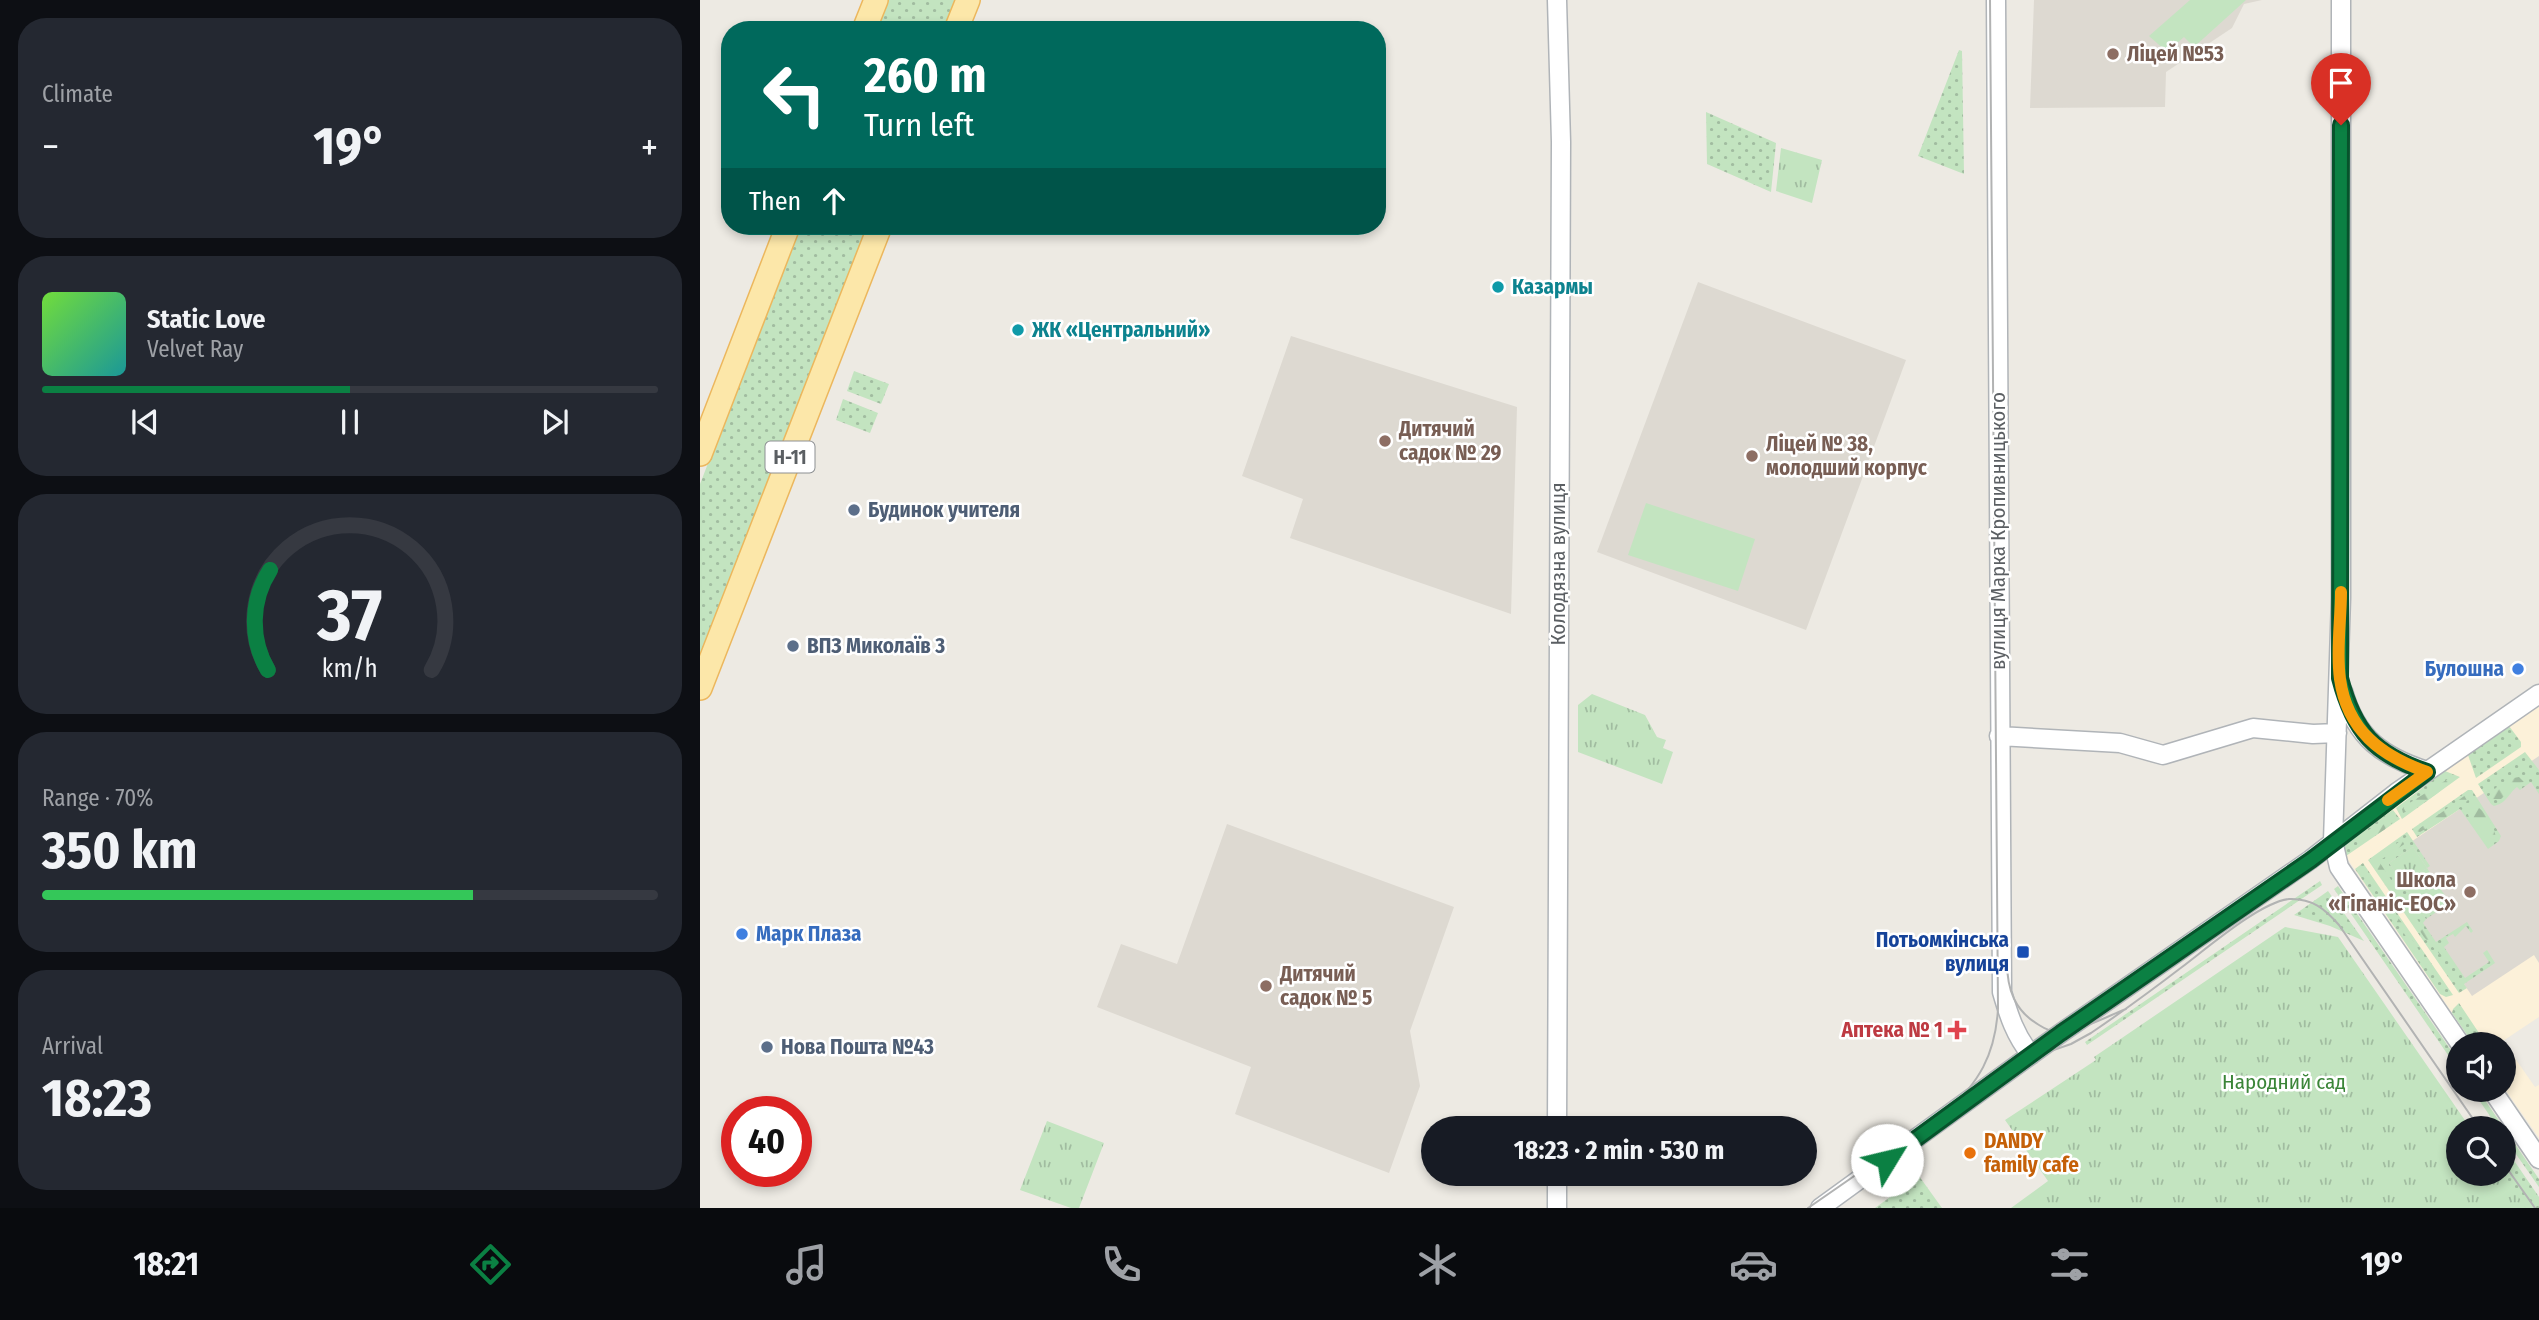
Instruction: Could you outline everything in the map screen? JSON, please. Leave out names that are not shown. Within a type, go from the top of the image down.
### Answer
[{"type":"main road","points":[[868,21],[876,0]]},
{"type":"main road","points":[[960,21],[968,0]]},
{"type":"main road","points":[[700,454],[785,235]]},
{"type":"main road","name":"Н-11","points":[[700,688],[876,235]]},
{"type":"street","name":"Колодязна вулиця","points":[[1557,0],[1561,142],[1557,1116]]},
{"type":"street","name":"вулиця Марка Кропивницького","points":[[1996,0],[2002,992],[2019,1040],[2031,1055]]},
{"type":"street","points":[[2341,0],[2340,678],[2333,841],[2339,867],[2452,1032]]},
{"type":"street","points":[[2340,678],[2350,712],[2368,739],[2397,761],[2427,772]]},
{"type":"street","points":[[1820,1208],[2031,1055],[2279,883],[2427,772],[2539,694]]},
{"type":"street","points":[[1999,736],[2120,743],[2163,755],[2253,728],[2313,734],[2337,733]]},
{"type":"street","points":[[2500,1102],[2539,1159]]},
{"type":"street","points":[[1557,1186],[1557,1208]]},
{"type":"shaded area","name":"Ліцей №53","points":[[2034,0],[2262,0],[2244,4],[2232,28],[2166,72],[2165,107],[2030,108]]},
{"type":"shaded area","name":"Ліцей № 38, молодший корпус","points":[[1698,282],[1906,360],[1806,630],[1597,552]]},
{"type":"shaded area","name":"Дитячий садок № 29","points":[[1291,336],[1517,407],[1511,614],[1290,538],[1303,499],[1242,476]]},
{"type":"shaded area","points":[[2539,705],[2539,1017],[2516,1032],[2465,1032],[2344,854],[2347,841]]},
{"type":"shaded area","name":"Школа «Гіпаніс-ЕОС»","points":[[2539,756],[2539,963],[2534,955],[2472,996],[2381,862]]},
{"type":"shaded area","name":"Дитячий садок № 5","points":[[1227,824],[1454,907],[1410,1031],[1420,1086],[1389,1173],[1235,1114],[1251,1067],[1097,1007],[1121,944],[1177,964]]},
{"type":"shaded area","points":[[2516,1060],[2535,1087],[2539,1085],[2539,1138],[2514,1102],[2516,1102]]},
{"type":"green space","points":[[888,0],[956,0],[948,21],[880,21]]},
{"type":"green space","points":[[2190,0],[2246,0],[2194,47],[2184,37],[2167,52],[2149,36]]},
{"type":"green space","points":[[1959,50],[1962,51],[1964,174],[1918,156]]},
{"type":"green space","points":[[1706,112],[1776,143],[1771,192],[1707,164]]},
{"type":"green space","points":[[1781,148],[1822,160],[1812,203],[1776,191]]},
{"type":"green space","points":[[797,235],[864,235],[700,658],[700,484]]},
{"type":"green space","points":[[854,371],[889,384],[881,404],[847,391]]},
{"type":"green space","points":[[843,399],[878,413],[870,433],[836,420]]},
{"type":"green space","points":[[1646,503],[1755,539],[1738,591],[1628,555]]},
{"type":"green space","points":[[1592,694],[1645,715],[1657,737],[1666,740],[1663,748],[1673,752],[1662,784],[1578,752],[1578,705]]},
{"type":"green space","points":[[2509,726],[2521,742],[2521,747],[2476,778],[2468,755]]},
{"type":"green space","points":[[2525,752],[2539,770],[2539,794],[2531,782],[2520,790],[2517,787],[2505,801],[2494,806],[2478,784]]},
{"type":"green space","points":[[2445,771],[2460,777],[2402,819],[2396,808]]},
{"type":"green space","points":[[2519,777],[2524,782],[2516,784],[2501,799],[2491,799],[2489,796],[2498,786]]},
{"type":"green space","points":[[2453,778],[2437,794],[2403,813],[2402,809],[2408,804]]},
{"type":"green space","points":[[2468,790],[2472,790],[2501,836],[2499,841],[2488,849],[2460,809],[2417,837],[2412,829]]},
{"type":"green space","points":[[2467,794],[2472,796],[2454,811],[2420,832],[2416,831]]},
{"type":"green space","points":[[2472,804],[2481,809],[2492,824],[2496,840],[2492,843],[2478,833],[2471,823],[2467,807]]},
{"type":"green space","points":[[2393,810],[2400,819],[2346,856],[2344,849],[2347,841]]},
{"type":"green space","points":[[2393,814],[2397,817],[2381,832],[2361,843],[2356,841],[2361,835]]},
{"type":"green space","points":[[2407,832],[2430,866],[2427,868],[2413,847],[2389,863],[2426,919],[2423,923],[2436,942],[2467,922],[2473,931],[2471,933],[2466,926],[2455,937],[2453,934],[2446,938],[2449,943],[2444,947],[2465,978],[2489,962],[2483,953],[2487,950],[2495,963],[2464,984],[2467,988],[2459,993],[2368,860]]},
{"type":"green space","points":[[2408,836],[2406,843],[2380,863],[2442,957],[2424,937],[2373,863],[2373,859]]},
{"type":"green space","points":[[2413,847],[2427,868],[2403,884],[2389,863]]},
{"type":"green space","points":[[2363,863],[2453,995],[2446,997],[2440,994],[2355,869]]},
{"type":"green space","points":[[2427,868],[2438,885],[2414,901],[2403,884]]},
{"type":"green space","points":[[2320,881],[2322,885],[2087,1045],[2085,1042]]},
{"type":"green space","points":[[2438,885],[2450,903],[2426,919],[2414,901]]},
{"type":"green space","points":[[2338,886],[2446,1043],[2446,1052],[2334,889]]},
{"type":"green space","points":[[2374,886],[2402,923],[2433,973],[2419,957]]},
{"type":"green space","points":[[2328,891],[2364,941],[2330,926],[2294,915]]},
{"type":"green space","name":"Народний сад","points":[[2285,927],[2338,937],[2446,1093],[2446,1102],[2452,1102],[2462,1116],[2446,1116],[2446,1186],[2511,1186],[2526,1208],[2011,1208],[2048,1181],[2005,1120],[2096,1060],[2094,1057]]},
{"type":"green space","points":[[2459,1003],[2478,1032],[2465,1032],[2452,1013]]},
{"type":"green space","points":[[2480,1102],[2486,1102],[2496,1116],[2490,1116]]},
{"type":"green space","points":[[1047,1121],[1104,1143],[1079,1208],[1071,1208],[1020,1190]]},
{"type":"green space","points":[[2516,1145],[2539,1179],[2539,1187],[2516,1154]]},
{"type":"green space","points":[[2516,1163],[2539,1197],[2539,1208],[2513,1208],[2487,1186],[2516,1186]]},
{"type":"green space","points":[[1919,1176],[1942,1208],[1875,1208]]},
{"type":"tram line","points":[[1945,1114],[1967,1091],[1983,1067],[1993,1041],[1998,1009],[1990,0]]},
{"type":"tram line","points":[[1808,1208],[2000,1075],[2022,1061],[2071,1044],[2091,1033],[2249,917],[2263,908],[2289,899],[2305,900],[2317,906],[2339,925],[2471,1116]]},
{"type":"tram line","points":[[2007,962],[2011,991],[2018,1006],[2046,1029],[2066,1032],[2126,1009]]},
{"type":"tram line","points":[[2516,1181],[2535,1208]]},
{"type":"slow traffic","points":[[2341,592],[2340,678],[2350,712],[2368,739],[2385,753],[2397,761],[2427,772],[2388,800]]},
{"type":"place","name":"Ліцей №53","points":[[2113,54]]},
{"type":"place","name":"Казармы","points":[[1498,287]]},
{"type":"place","name":"ЖК «Центральний»","points":[[1018,330]]},
{"type":"place","name":"Дитячий садок № 29","points":[[1385,441]]},
{"type":"place","name":"Ліцей № 38, молодший корпус","points":[[1752,456]]},
{"type":"place","name":"Будинок учителя","points":[[854,510]]},
{"type":"place","name":"ВПЗ Миколаїв 3","points":[[793,646]]},
{"type":"place","name":"Булошна","points":[[2518,669]]},
{"type":"place","name":"Школа «Гіпаніс-ЕОС»","points":[[2470,892]]},
{"type":"place","name":"Марк Плаза","points":[[742,934]]},
{"type":"place","name":"Потьомкінська вулиця","points":[[2023,952]]},
{"type":"place","name":"Дитячий садок № 5","points":[[1266,986]]},
{"type":"place","name":"Аптека № 1","points":[[1957,1030]]},
{"type":"place","name":"Нова Пошта №43","points":[[767,1047]]},
{"type":"place","name":"DANDY family cafe","points":[[1970,1153]]},
{"type":"route","points":[[1887,1160],[2061,1033],[2311,860],[2427,772],[2397,761],[2368,739],[2350,712],[2340,678],[2341,125]]}]
